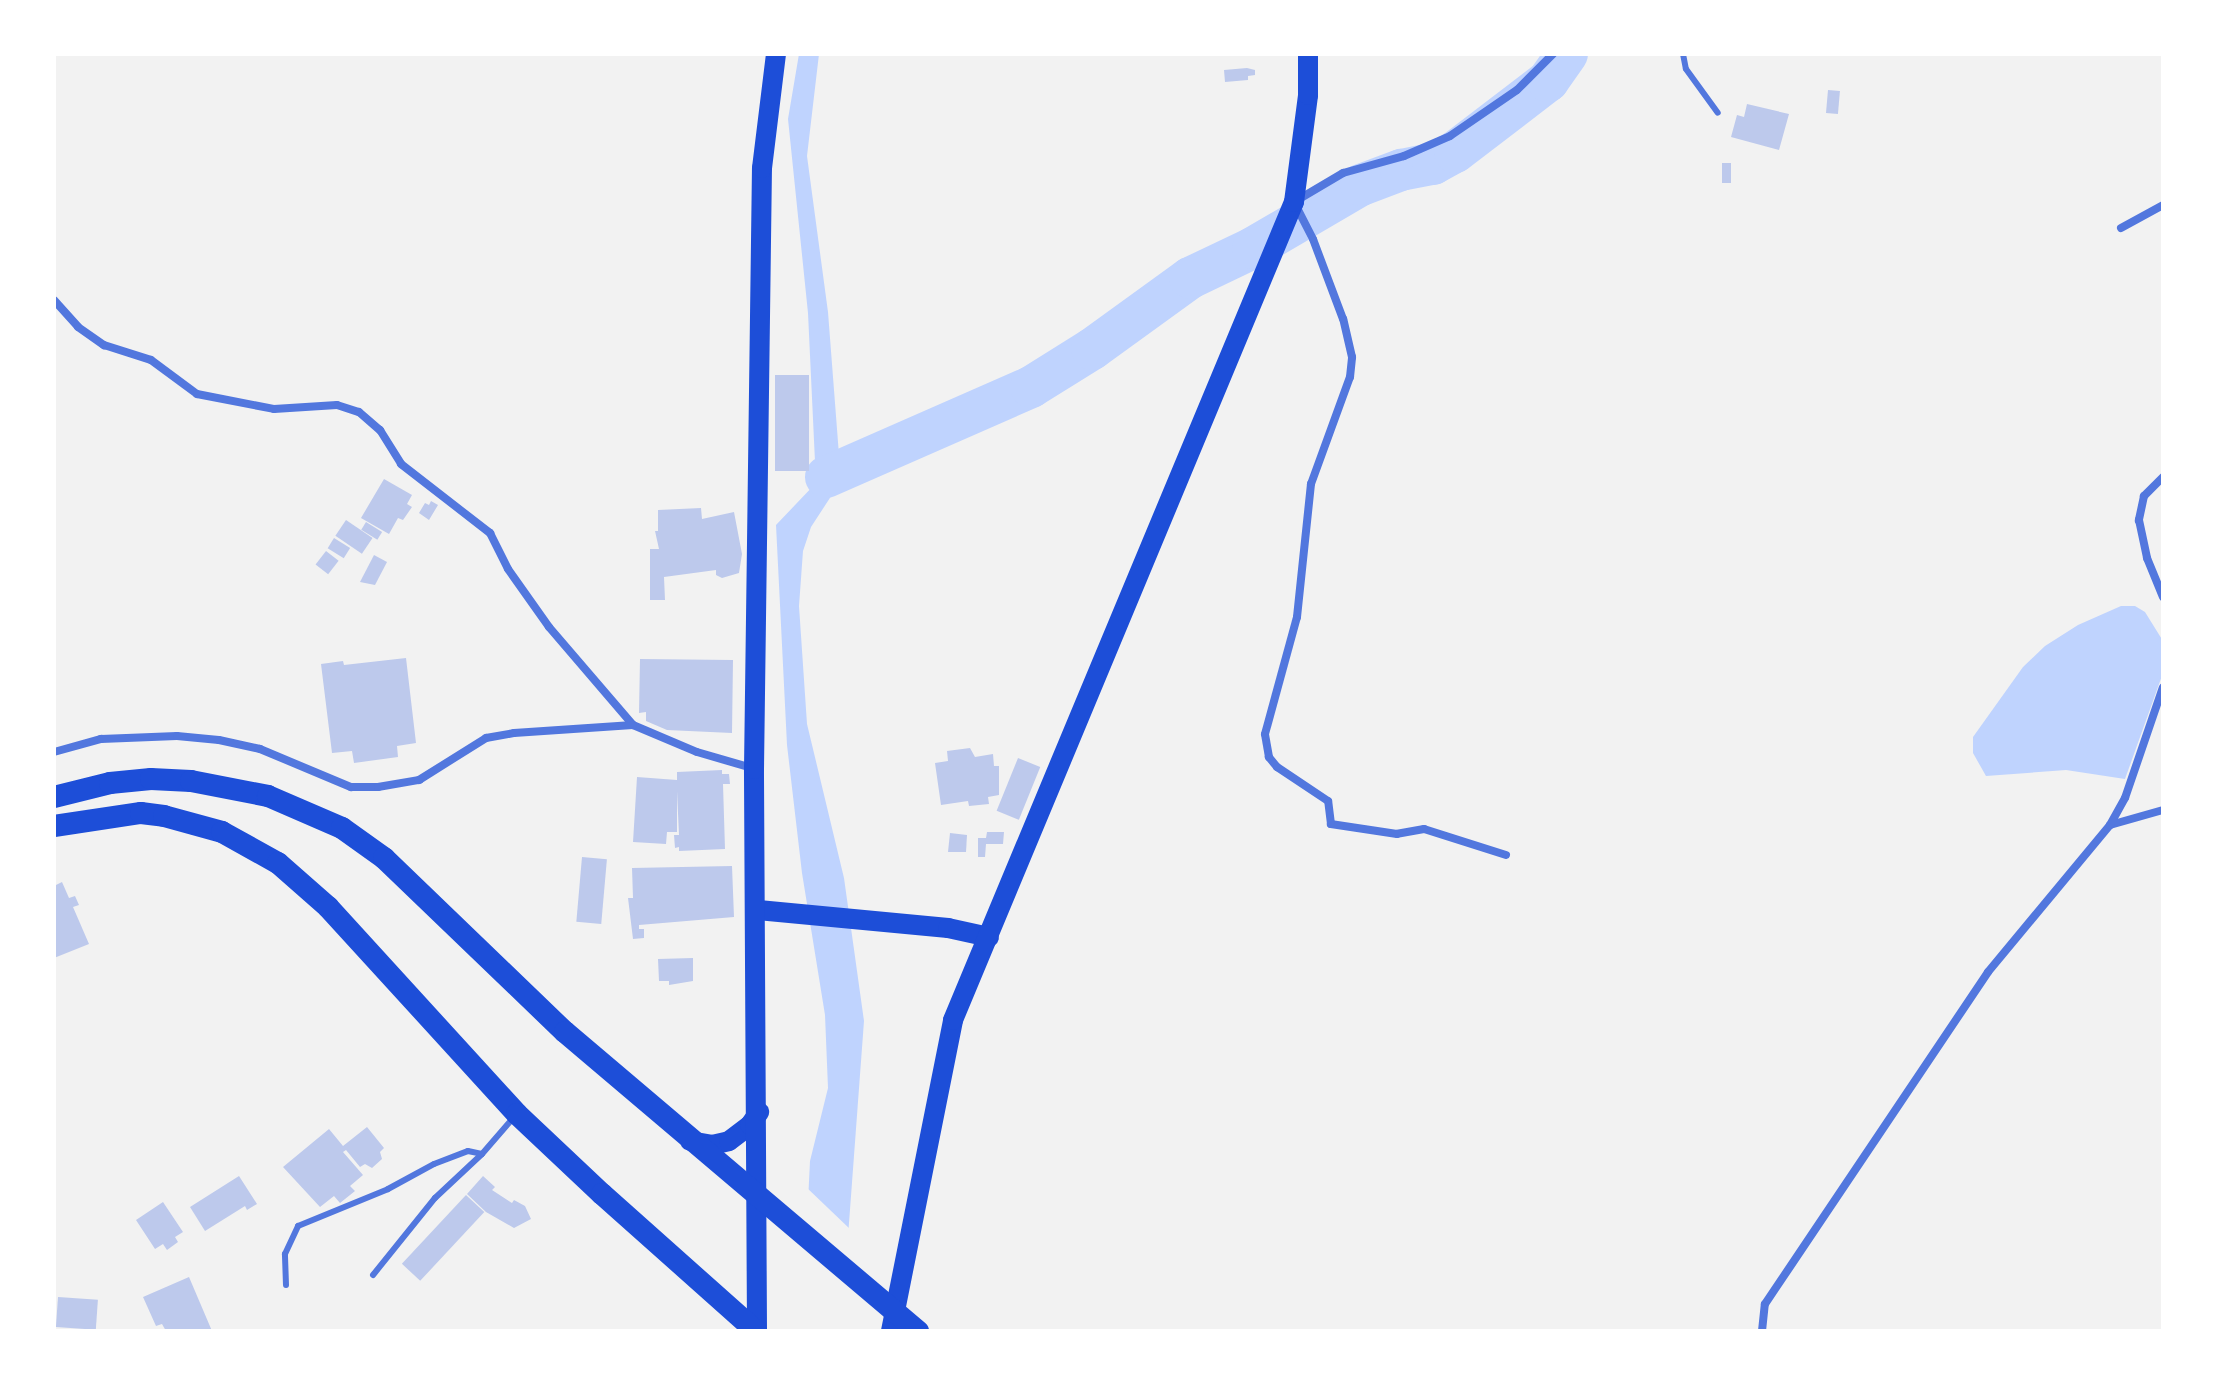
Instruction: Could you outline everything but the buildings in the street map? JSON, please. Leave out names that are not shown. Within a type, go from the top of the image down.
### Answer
[{"type":"highway","points":[[54,797],[110,783],[151,779],[191,781],[268,796],[342,828],[384,858],[565,1032],[857,1282],[893,1320],[918,1331]]},
{"type":"highway","points":[[54,826],[141,813],[194,823],[266,855],[304,883],[328,907],[517,1114],[757,1331]]},
{"type":"main road","points":[[757,1331],[758,910],[754,769],[762,168],[776,54]]},
{"type":"main road","points":[[893,1320],[953,1020],[1294,202],[1308,95],[1308,54]]},
{"type":"main road","points":[[758,910],[948,928],[989,937]]},
{"type":"main road","points":[[690,1141],[712,1145],[729,1141],[750,1125],[759,1112]]},
{"type":"street","points":[[1506,855],[1424,829],[1397,834],[1331,824],[1328,801],[1277,767],[1269,757],[1265,734],[1297,617],[1311,484],[1350,377],[1352,357],[1318,252],[1294,202],[1343,173],[1404,156],[1450,136],[1517,90],[1553,54]]},
{"type":"street","points":[[2121,228],[2163,205]]},
{"type":"street","points":[[54,300],[78,327],[104,345],[151,360],[197,394],[274,409],[337,405],[359,412],[380,430],[401,464],[490,533],[508,569],[549,627],[633,725],[697,752],[754,769]]},
{"type":"street","points":[[2163,477],[2144,496],[2139,520],[2147,558],[2163,597]]},
{"type":"street","points":[[1762,1331],[1765,1304],[1988,972],[2110,825],[2125,798],[2163,687]]},
{"type":"street","points":[[54,752],[101,739],[177,736],[205,739],[260,749],[351,787],[378,787],[419,780],[486,738],[514,733],[633,725]]},
{"type":"street","points":[[2110,825],[2163,810]]},
{"type":"lane","points":[[1683,54],[1686,69],[1718,113]]},
{"type":"lane","points":[[373,1275],[435,1198],[482,1154],[517,1114]]},
{"type":"lane","points":[[286,1285],[285,1254],[298,1226],[362,1201],[434,1164],[468,1151],[482,1154]]},
{"type":"water","points":[[799,54],[819,54],[807,156],[828,312],[841,481],[811,527],[803,551],[799,606],[807,724],[844,878],[864,1021],[845,1277],[804,1284],[810,1161],[828,1088],[825,1015],[802,873],[787,745],[776,525],[816,483],[808,313],[788,119]]},
{"type":"water","points":[[2121,606],[2135,606],[2145,612],[2163,641],[2163,673],[2125,779],[2066,770],[1986,776],[1973,753],[1973,737],[2023,667],[2045,646],[2078,625]]},
{"type":"pier","points":[[805,1186],[851,1230],[849,1331],[800,1331]]},
{"type":"waterway","points":[[826,477],[1031,387],[1092,349],[1190,278],[1253,248],[1361,185],[1401,170],[1433,164],[1455,152],[1548,81],[1567,54]]}]
